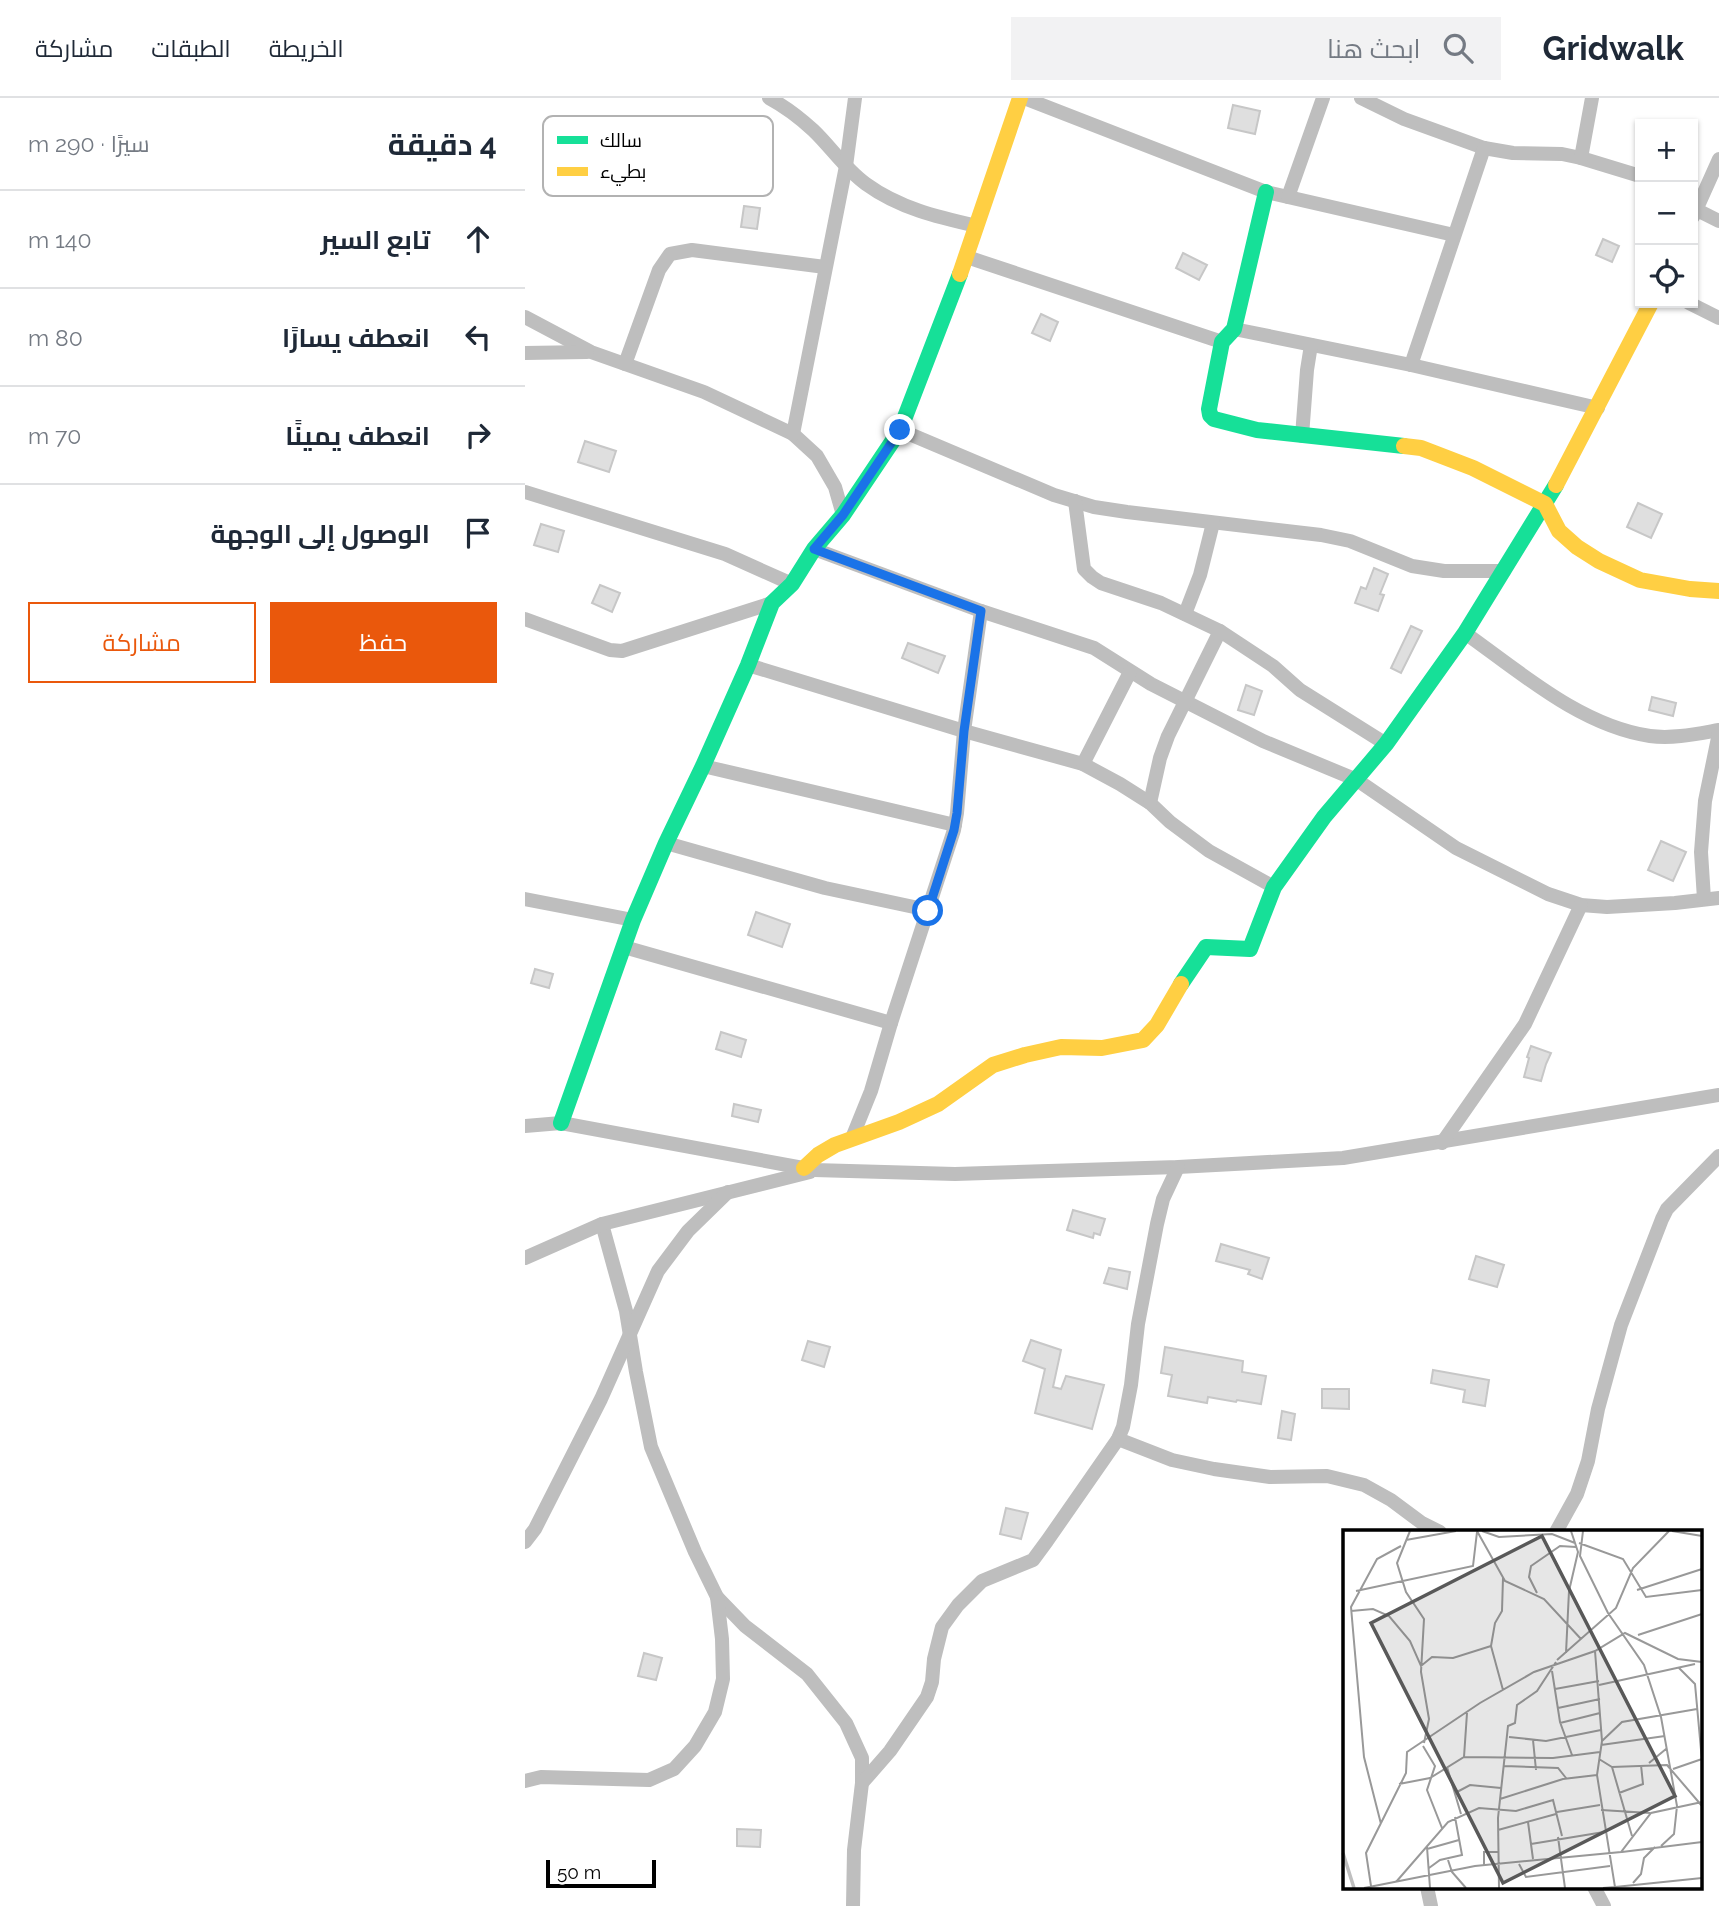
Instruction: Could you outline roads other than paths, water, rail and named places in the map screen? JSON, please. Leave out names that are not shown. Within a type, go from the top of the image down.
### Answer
[{"type":"street","points":[[769,98],[812,129],[865,183],[892,200],[931,216],[977,226]]},
{"type":"street","points":[[793,434],[846,166],[855,98]]},
{"type":"street","points":[[561,1123],[633,920],[748,665],[772,603],[792,584],[814,549],[843,515],[900,430],[967,257],[1022,98],[1266,192],[1454,235]]},
{"type":"street","points":[[1288,197],[1323,98]]},
{"type":"street","points":[[1361,98],[1404,119],[1484,148],[1513,153],[1562,154],[1635,174]]},
{"type":"street","points":[[1581,158],[1593,98]]},
{"type":"street","points":[[1411,365],[1484,148]]},
{"type":"street","points":[[1698,203],[1719,159]]},
{"type":"street","points":[[1266,192],[1234,329],[1222,342],[1209,409],[1214,419],[1257,430],[1421,448],[1473,468],[1545,504],[1559,531],[1599,561],[1640,580],[1719,591]]},
{"type":"street","points":[[1698,213],[1719,221]]},
{"type":"street","points":[[625,364],[659,270],[670,254],[691,250],[825,267]]},
{"type":"street","points":[[967,257],[1222,342]]},
{"type":"street","points":[[525,1258],[602,1224],[809,1169],[818,1155],[852,1138],[899,1122],[938,1104],[993,1065],[1061,1047],[1102,1048],[1143,1040],[1157,1024],[1206,947],[1249,949],[1274,887],[1324,817],[1386,744],[1465,633],[1504,571],[1565,471],[1648,308]]},
{"type":"street","points":[[1698,308],[1719,318]]},
{"type":"street","points":[[525,317],[590,352],[704,392],[793,434],[817,456],[835,487],[843,515]]},
{"type":"street","points":[[1234,329],[1411,365],[1598,408]]},
{"type":"street","points":[[1302,436],[1311,345]]},
{"type":"street","points":[[525,353],[590,352]]},
{"type":"street","points":[[900,430],[1054,495],[1075,501],[1127,512],[1321,535],[1350,541],[1422,568],[1444,571],[1504,571]]},
{"type":"street","points":[[525,492],[725,554],[792,584]]},
{"type":"street","points":[[1075,501],[1084,569],[1092,578],[1185,614],[1220,631],[1273,666],[1300,690],[1386,744]]},
{"type":"street","points":[[1185,614],[1202,567],[1213,523]]},
{"type":"street","points":[[814,549],[981,611],[1094,648],[1130,672],[1263,741],[1357,780],[1455,848],[1548,894],[1581,905],[1607,907],[1719,898]]},
{"type":"street","points":[[525,619],[610,650],[622,651],[772,603]]},
{"type":"street","points":[[852,1138],[871,1091],[955,825],[964,731],[981,611]]},
{"type":"street","points":[[1150,803],[1168,736],[1220,631]]},
{"type":"street","points":[[1465,633],[1573,709],[1625,731],[1678,737],[1719,732],[1705,801],[1701,852],[1704,899]]},
{"type":"street","points":[[748,665],[1083,765],[1150,803],[1170,822],[1209,851],[1274,887]]},
{"type":"street","points":[[1083,765],[1130,672]]},
{"type":"street","points":[[703,766],[955,825]]},
{"type":"street","points":[[666,843],[825,888],[928,911]]},
{"type":"street","points":[[525,899],[633,920]]},
{"type":"street","points":[[1442,1143],[1525,1024],[1581,905]]},
{"type":"street","points":[[624,947],[891,1023]]},
{"type":"street","points":[[525,1126],[561,1123],[809,1169],[955,1174],[1178,1167],[1343,1158],[1719,1096]]},
{"type":"street","points":[[1558,1530],[1577,1494],[1588,1461],[1598,1409],[1621,1325],[1662,1219],[1667,1209],[1719,1156]]},
{"type":"street","points":[[862,1783],[890,1751],[927,1697],[942,1627],[958,1605],[982,1581],[1033,1560],[1118,1439],[1131,1385],[1137,1324],[1157,1224],[1163,1199],[1178,1167]]},
{"type":"street","points":[[525,1542],[535,1529],[561,1478],[658,1271],[688,1231],[728,1192]]},
{"type":"street","points":[[602,1224],[626,1311],[652,1447],[695,1552],[717,1597],[745,1626],[807,1674],[846,1723],[862,1758],[853,1906]]},
{"type":"street","points":[[1118,1439],[1173,1460],[1214,1469],[1270,1478],[1327,1476],[1364,1485],[1391,1500],[1422,1524],[1437,1530]]},
{"type":"street","points":[[525,1781],[541,1777],[649,1780],[674,1769],[695,1746],[715,1712],[723,1679],[717,1597]]},
{"type":"street","points":[[1427,1888],[1431,1906]]},
{"type":"street","points":[[1595,1888],[1604,1906]]}]
